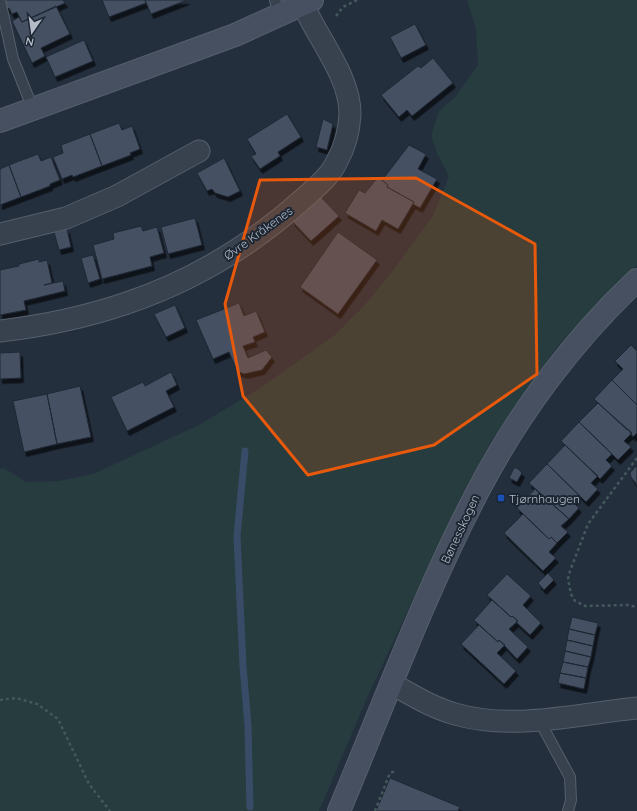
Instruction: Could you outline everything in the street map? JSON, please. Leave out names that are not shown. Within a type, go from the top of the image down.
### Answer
[{"type":"main road","name":"Øvre Kråkenes","points":[[0,121],[235,35],[277,8],[308,2]]},
{"type":"main road","name":"Bønesskogen","points":[[339,811],[455,538],[478,490],[530,406],[558,368],[586,333],[637,280]]},
{"type":"street","name":"Øvre Kråkenes","points":[[1,331],[86,315],[127,303],[185,280],[231,254],[279,221],[317,187],[337,162],[346,140],[350,114],[344,85],[308,2]]},
{"type":"street","points":[[0,234],[66,218],[122,194],[199,152]]},
{"type":"street","points":[[392,684],[454,714],[498,722],[539,720],[637,708]]},
{"type":"lane","points":[[0,0],[13,59],[33,109]]},
{"type":"lane","points":[[539,720],[570,777],[571,800],[568,811]]},
{"type":"path","points":[[637,458],[588,524],[568,580],[571,594],[579,604],[585,606],[627,605],[637,607]]},
{"type":"path","points":[[0,700],[16,698],[37,704],[58,718],[89,784],[110,811]]},
{"type":"path","points":[[375,811],[390,773],[394,771]]},
{"type":"highlighted area","points":[[416,178],[535,244],[537,374],[434,445],[308,475],[243,396],[225,304],[260,180]]},
{"type":"green space","points":[[467,0],[637,0],[637,265],[557,347],[491,442],[464,491],[367,698],[319,811],[0,811],[0,469],[4,468],[26,482],[59,481],[93,474],[199,425],[259,389],[335,335],[365,305],[389,276],[433,216],[449,176],[437,153],[431,136],[439,111],[455,97],[478,65],[476,29]]},
{"type":"building","points":[[2,0],[63,0],[65,3],[22,22],[17,12],[12,14]]},
{"type":"building","points":[[102,0],[145,0],[146,3],[109,17]]},
{"type":"building","points":[[145,0],[187,0],[151,14]]},
{"type":"building","points":[[56,6],[70,34],[41,48],[45,56],[32,63],[12,21],[19,17],[22,22]]},
{"type":"building","points":[[415,24],[426,45],[401,58],[390,37]]},
{"type":"building","points":[[84,40],[93,61],[55,77],[46,57]]},
{"type":"building","points":[[433,58],[453,83],[412,116],[407,110],[399,117],[381,95],[418,66],[421,68]]},
{"type":"building","points":[[287,114],[301,137],[278,152],[280,156],[260,169],[251,156],[256,154],[247,139]]},
{"type":"building","points":[[323,119],[333,124],[327,150],[316,147]]},
{"type":"building","points":[[119,123],[122,130],[132,126],[140,149],[130,153],[131,155],[102,166],[90,134]]},
{"type":"building","points":[[90,134],[102,166],[73,177],[72,175],[62,179],[53,157],[63,153],[61,145]]},
{"type":"building","points":[[409,145],[426,154],[418,169],[437,179],[420,208],[413,204],[414,202],[387,187],[388,185],[378,177],[383,179]]},
{"type":"building","points":[[38,154],[41,161],[51,157],[60,180],[50,184],[50,186],[21,197],[9,165]]},
{"type":"building","points":[[224,158],[240,191],[228,197],[215,193],[212,189],[207,191],[197,173]]},
{"type":"building","points":[[9,165],[21,197],[0,205],[0,169]]},
{"type":"building","points":[[378,177],[388,185],[387,187],[414,202],[398,229],[382,220],[376,231],[345,213],[359,190],[365,193]]},
{"type":"building","points":[[319,195],[339,216],[311,241],[292,221]]},
{"type":"building","points":[[195,218],[202,245],[168,254],[161,227]]},
{"type":"building","points":[[141,226],[143,231],[157,227],[164,253],[150,257],[152,266],[102,279],[93,245],[114,239],[113,233]]},
{"type":"building","points":[[67,229],[71,247],[59,250],[54,232]]},
{"type":"building","points":[[338,232],[377,260],[338,314],[300,287]]},
{"type":"building","points":[[93,255],[100,279],[88,283],[81,258]]},
{"type":"building","points":[[39,259],[39,262],[47,260],[52,283],[44,285],[63,281],[65,291],[24,301],[26,310],[0,315],[0,270],[19,266],[19,264]]},
{"type":"building","points":[[239,303],[244,316],[256,311],[265,332],[253,337],[255,342],[243,346],[248,358],[266,350],[272,357],[262,370],[244,374],[237,371],[229,352],[213,359],[196,320]]},
{"type":"building","points":[[175,305],[185,328],[166,337],[154,314]]},
{"type":"building","points":[[631,345],[637,351],[637,405],[612,380],[623,369],[615,361]]},
{"type":"building","points":[[20,352],[21,378],[0,379],[0,353]]},
{"type":"building","points":[[171,372],[177,385],[166,391],[174,407],[127,431],[111,397],[143,382],[145,386]]},
{"type":"building","points":[[612,380],[637,405],[637,433],[633,437],[628,429],[627,430],[594,399]]},
{"type":"building","points":[[80,386],[91,437],[57,444],[47,394]]},
{"type":"building","points":[[47,394],[57,444],[24,452],[13,401]]},
{"type":"building","points":[[598,403],[632,433],[624,441],[631,447],[618,460],[579,422]]},
{"type":"building","points":[[579,422],[612,454],[606,460],[612,466],[600,479],[561,441]]},
{"type":"building","points":[[565,445],[598,476],[591,483],[598,489],[586,502],[547,464]]},
{"type":"building","points":[[547,464],[579,495],[573,502],[579,508],[569,519],[529,483]]},
{"type":"building","points":[[636,466],[637,467],[637,485],[630,473]]},
{"type":"building","points":[[514,468],[517,468],[522,473],[517,482],[509,478]]},
{"type":"building","points":[[535,489],[569,519],[561,526],[568,532],[557,543],[551,537],[549,539],[517,508]]},
{"type":"building","points":[[523,514],[549,539],[551,537],[557,543],[549,552],[556,558],[543,571],[504,533]]},
{"type":"building","points":[[548,573],[554,580],[544,590],[538,583]]},
{"type":"building","points":[[507,574],[531,596],[523,605],[541,623],[530,635],[516,622],[518,621],[512,616],[511,617],[487,595]]},
{"type":"building","points":[[492,600],[511,617],[512,616],[518,621],[509,629],[528,647],[517,659],[499,640],[498,642],[474,620]]},
{"type":"building","points":[[572,617],[598,623],[595,635],[569,629]]},
{"type":"building","points":[[479,625],[498,642],[499,640],[505,645],[497,653],[516,671],[504,684],[461,644]]},
{"type":"building","points":[[569,629],[595,635],[593,646],[567,640]]},
{"type":"building","points":[[567,640],[593,646],[591,657],[565,651]]},
{"type":"building","points":[[565,651],[591,657],[588,667],[563,662]]},
{"type":"building","points":[[563,662],[588,667],[586,678],[560,673]]},
{"type":"building","points":[[560,673],[586,678],[584,689],[558,683]]},
{"type":"building","points":[[390,778],[460,807],[458,811],[376,811]]},
{"type":"waterway","points":[[245,451],[237,536],[243,666],[248,726],[250,807]]},
{"type":"place","name":"Tjørnhaugen","points":[[501,498]]}]
